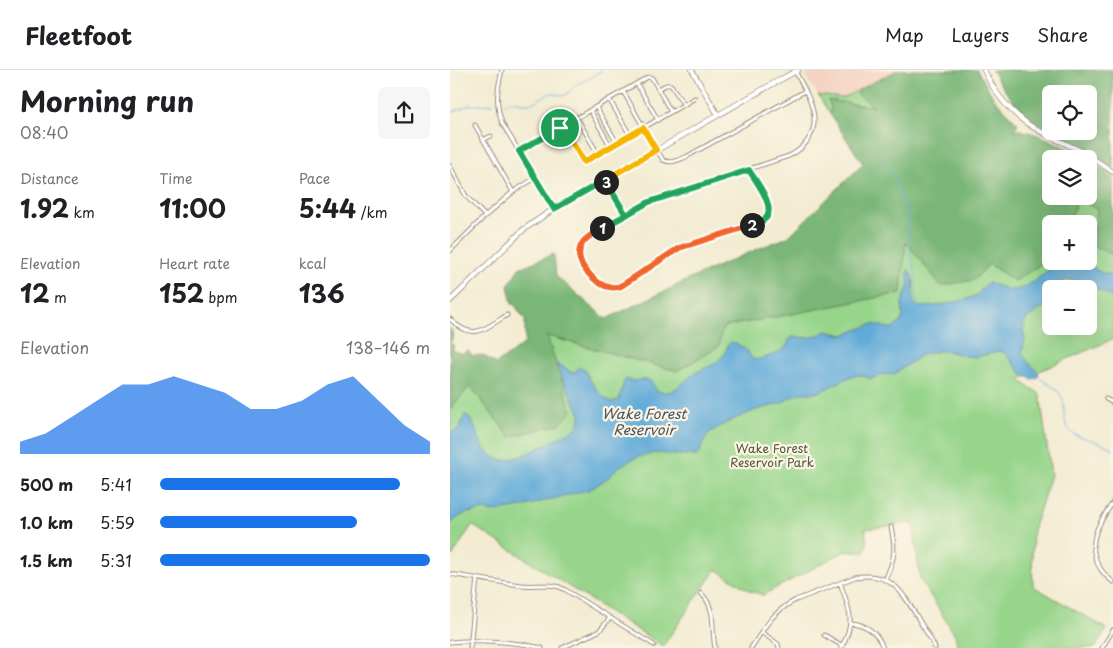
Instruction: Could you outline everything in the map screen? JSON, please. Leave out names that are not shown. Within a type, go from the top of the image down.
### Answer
[{"type":"main road","points":[[984,70],[1004,102],[1027,123],[1089,156],[1113,172]]},
{"type":"main road","points":[[450,301],[523,230],[554,209],[797,71]]},
{"type":"street","points":[[502,70],[497,94],[502,122],[554,209]]},
{"type":"street","points":[[692,70],[718,115]]},
{"type":"street","points":[[749,170],[770,206],[769,213],[764,220],[684,246],[618,287],[608,287],[598,282],[583,268],[579,258],[580,250],[582,243],[587,238],[649,202],[749,170],[795,153],[802,148],[813,130],[814,117],[797,71]]},
{"type":"street","points":[[519,151],[648,77],[652,78],[671,112]]},
{"type":"street","points":[[637,84],[658,120]]},
{"type":"street","points":[[658,90],[666,85],[671,85],[684,105]]},
{"type":"street","points":[[623,91],[663,160],[673,162],[686,157],[805,91]]},
{"type":"street","points":[[563,126],[584,162],[695,98]]},
{"type":"street","points":[[609,99],[630,135]]},
{"type":"street","points":[[596,107],[617,143]]},
{"type":"street","points":[[590,110],[611,146]]},
{"type":"street","points":[[577,118],[598,154]]},
{"type":"street","points":[[475,125],[512,192]]},
{"type":"street","points":[[484,140],[491,136]]},
{"type":"street","points":[[450,166],[463,192],[485,216]]},
{"type":"street","points":[[451,248],[512,192],[535,178]]},
{"type":"street","points":[[605,180],[626,215]]},
{"type":"street","points":[[450,319],[458,327],[466,331],[479,332],[507,315]]},
{"type":"street","points":[[1106,398],[1113,403]]},
{"type":"street","points":[[1113,502],[1097,529],[1093,544],[1098,567],[1113,582]]},
{"type":"street","points":[[885,580],[893,564],[895,553],[892,527]]},
{"type":"street","points":[[450,574],[522,585],[558,586],[654,645]]},
{"type":"street","points":[[751,648],[772,616],[786,605],[855,577],[866,576],[885,580],[904,595],[935,648]]},
{"type":"street","points":[[470,648],[477,578]]},
{"type":"street","points":[[824,635],[842,647],[849,633],[851,623],[849,607],[840,583]]},
{"type":"street","points":[[701,593],[708,600],[712,609],[715,648]]},
{"type":"street","points":[[562,648],[599,630],[610,618]]},
{"type":"street","points":[[851,623],[858,623],[873,631],[883,648]]},
{"type":"street","points":[[1102,648],[1113,630]]},
{"type":"street","points":[[761,632],[778,644],[779,648]]},
{"type":"street","points":[[450,642],[471,640],[524,644],[542,648]]},
{"type":"shaded area","points":[[820,70],[898,70],[843,98],[818,95],[805,76]]},
{"type":"green space","points":[[898,70],[977,70],[993,97],[1018,124],[1014,129],[1042,137],[1042,140],[1049,140],[1070,150],[1042,150],[1042,205],[1076,205],[1072,215],[1042,215],[1042,263],[1015,281],[989,264],[974,280],[941,286],[906,242],[901,293],[723,327],[718,347],[677,371],[547,336],[572,411],[560,424],[510,437],[470,386],[450,409],[450,343],[454,346],[452,350],[462,354],[469,351],[469,354],[472,354],[472,356],[483,355],[496,364],[525,343],[525,320],[514,304],[512,304],[508,286],[519,268],[554,254],[556,276],[606,319],[694,277],[788,237],[863,164],[830,114],[831,107],[828,100],[874,107],[857,94],[860,89]]},
{"type":"green space","points":[[992,70],[1113,70],[1113,172],[1097,159],[1097,150],[1083,150],[1065,140],[1097,140],[1097,85],[1042,85],[1042,128],[1026,115],[1001,86]]},
{"type":"green space","points":[[860,89],[857,94],[875,107],[828,100],[831,107],[830,114],[818,95],[843,98]]},
{"type":"green space","points":[[1097,166],[1113,177],[1113,254],[1097,248],[1097,209],[1089,205],[1097,205]]},
{"type":"green space","name":"Wake Forest Reservoir Park","points":[[1076,205],[1089,205],[1097,209],[1096,215],[1072,215]]},
{"type":"green space","name":"Wake Forest Reservoir Park","points":[[906,241],[974,280],[989,264],[1015,281],[1042,263],[1042,270],[1097,270],[1097,248],[1113,254],[1113,339],[1019,380],[1040,394],[1051,475],[1033,530],[1033,586],[1107,629],[1095,648],[958,648],[955,635],[920,579],[913,523],[865,529],[867,543],[864,553],[845,551],[763,595],[750,591],[716,569],[663,646],[472,525],[453,555],[450,556],[450,409],[470,386],[510,437],[567,398],[547,336],[677,371],[723,327],[901,293]]},
{"type":"green space","points":[[450,328],[453,336],[450,343]]},
{"type":"water","name":"Wake Forest Reservoir","points":[[908,269],[914,283],[914,304],[921,307],[970,298],[975,296],[989,283],[1012,290],[1025,287],[1048,270],[1097,270],[1107,274],[1113,273],[1113,298],[1097,289],[1097,280],[1042,280],[1042,308],[1027,318],[1023,332],[1025,340],[1022,353],[1039,374],[1037,378],[1031,379],[1020,372],[1006,354],[998,351],[977,357],[947,351],[921,355],[893,375],[883,374],[871,379],[861,375],[852,376],[819,392],[801,393],[782,403],[756,410],[730,421],[708,434],[697,456],[657,453],[637,457],[620,466],[609,477],[591,489],[522,507],[492,512],[484,510],[464,514],[450,524],[450,433],[459,429],[465,414],[470,418],[481,443],[488,453],[498,459],[506,460],[528,453],[572,431],[580,421],[580,414],[557,365],[573,373],[580,367],[585,369],[595,388],[611,402],[619,400],[626,379],[632,381],[649,380],[657,390],[668,392],[677,388],[698,371],[716,363],[724,355],[731,342],[743,347],[756,360],[784,349],[791,337],[813,337],[826,331],[843,335],[873,324],[893,328],[900,323],[903,316],[902,303],[909,284]]},
{"type":"waterway","points":[[502,104],[514,101],[532,103],[550,93],[566,95],[577,84],[602,70]]},
{"type":"waterway","points":[[450,113],[469,105],[493,104]]},
{"type":"waterway","points":[[886,164],[897,184],[906,209],[909,227],[909,246],[915,272],[917,308]]},
{"type":"waterway","points":[[1038,376],[1062,397],[1065,421],[1071,432],[1113,449]]},
{"type":"route","points":[[560,128],[519,151],[554,209],[605,180],[626,215],[587,238],[582,243],[579,254],[583,268],[604,286],[612,288],[621,286],[679,248],[760,222],[768,216],[770,206],[749,170],[649,202],[626,215],[608,184],[605,180],[656,150],[643,128],[584,162],[563,126],[560,128]]}]
